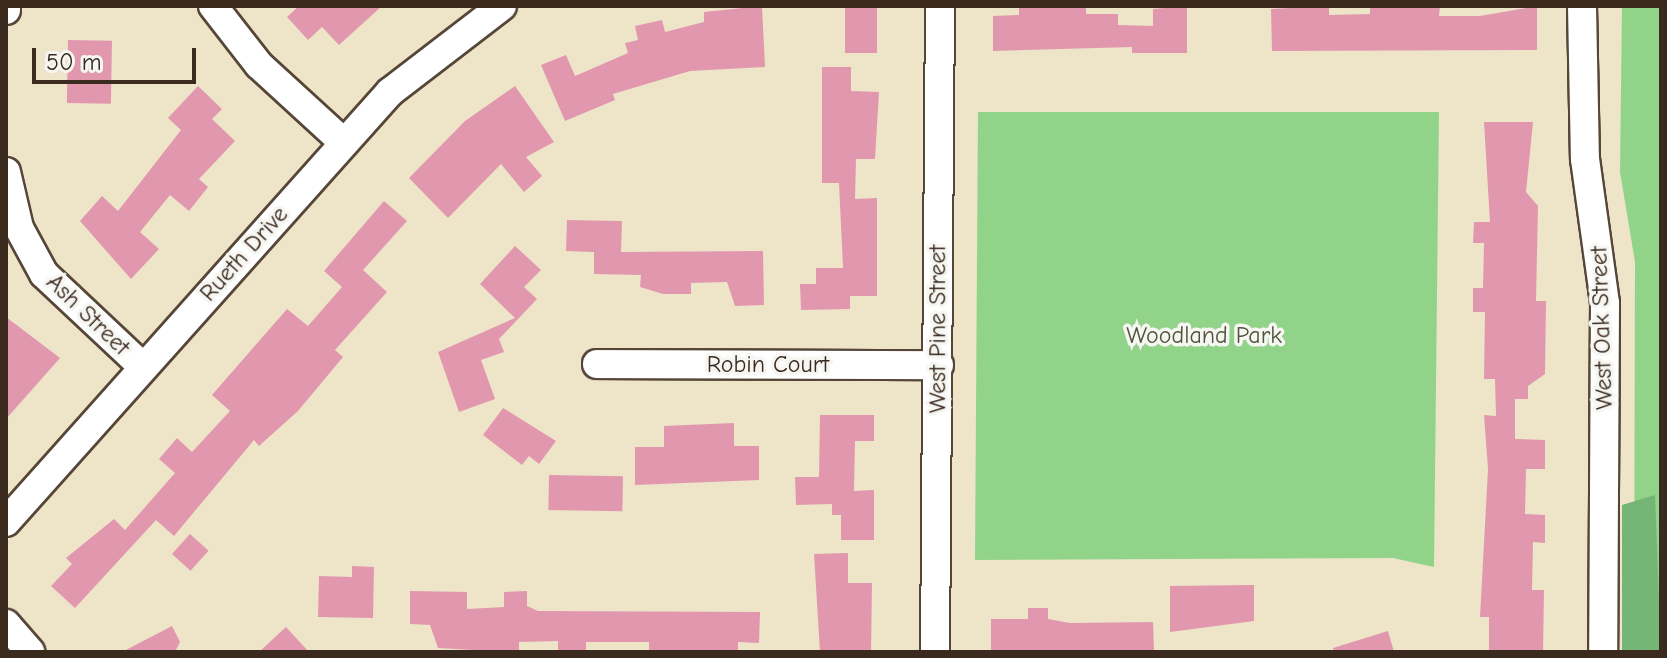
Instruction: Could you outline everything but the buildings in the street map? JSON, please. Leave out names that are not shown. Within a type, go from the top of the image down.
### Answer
[{"type":"street","points":[[213,6],[259,65],[344,143]]},
{"type":"street","name":"Rueth Drive","points":[[6,522],[409,74],[502,6]]},
{"type":"street","name":"West Pine Street","points":[[935,652],[940,6]]},
{"type":"street","name":"West Oak Street","points":[[1582,6],[1585,159],[1605,303],[1603,652]]},
{"type":"street","name":"Ash Street","points":[[6,172],[19,228],[44,274],[143,367]]},
{"type":"street","name":"Robin Court","points":[[597,364],[939,365]]},
{"type":"street","points":[[6,624],[30,652]]},
{"type":"green space","points":[[1622,6],[1661,6],[1661,652],[1634,652],[1635,262],[1620,172]]},
{"type":"green space","name":"Woodland Park","points":[[978,112],[1439,112],[1434,567],[1393,558],[975,560]]},
{"type":"green space","points":[[1655,495],[1661,652],[1622,652],[1622,505]]}]
